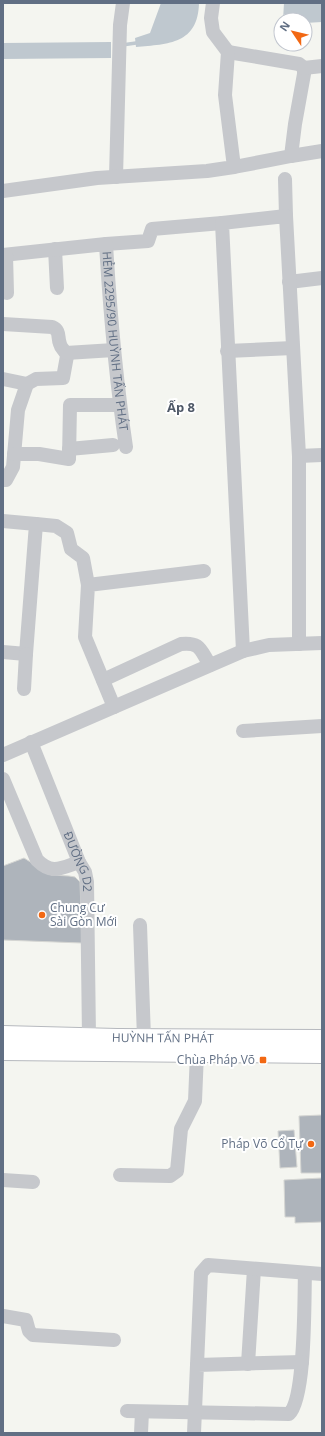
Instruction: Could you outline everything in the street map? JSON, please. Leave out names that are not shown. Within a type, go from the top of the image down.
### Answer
[{"type":"main road","name":"HUỲNH TẤN PHÁT","points":[[3,1035],[144,1038],[296,1046],[322,1054]]},
{"type":"main road","name":"HUỲNH TẤN PHÁT","points":[[3,1051],[197,1053],[296,1046],[322,1039]]},
{"type":"street","points":[[116,177],[120,25],[123,3]]},
{"type":"street","points":[[213,3],[211,18],[213,32],[228,52],[225,95],[234,167]]},
{"type":"street","points":[[228,52],[299,64],[304,68],[322,66]]},
{"type":"street","points":[[291,156],[304,68]]},
{"type":"street","points":[[3,192],[116,177],[207,171],[322,151]]},
{"type":"street","points":[[285,179],[289,282],[299,456],[299,644]]},
{"type":"street","points":[[106,244],[148,241],[152,229],[286,216]]},
{"type":"street","points":[[222,223],[242,651]]},
{"type":"street","name":"HẺM 2295/90 HUỲNH TẤN PHÁT","points":[[5,255],[106,244],[114,350],[120,404],[119,446],[69,449]]},
{"type":"street","points":[[55,249],[57,288]]},
{"type":"street","points":[[5,255],[7,293]]},
{"type":"street","points":[[289,282],[322,278]]},
{"type":"street","points":[[3,324],[52,327],[58,332],[59,343],[66,353],[63,378],[36,379],[26,384],[3,379]]},
{"type":"street","points":[[227,351],[293,348]]},
{"type":"street","points":[[66,353],[114,350]]},
{"type":"street","points":[[3,480],[6,480],[12,467],[18,410],[26,384]]},
{"type":"street","points":[[14,454],[39,454],[68,459],[70,405],[120,404]]},
{"type":"street","points":[[299,456],[322,455]]},
{"type":"street","points":[[3,521],[56,526],[67,533],[71,549],[83,558],[88,585],[85,636],[114,707]]},
{"type":"street","points":[[24,689],[36,524]]},
{"type":"street","points":[[88,585],[204,571]]},
{"type":"street","points":[[3,755],[242,651],[269,645],[322,643]]},
{"type":"street","points":[[103,680],[181,644],[194,644],[198,646],[210,665]]},
{"type":"street","points":[[3,652],[26,654]]},
{"type":"street","points":[[243,731],[322,726]]},
{"type":"street","name":"ĐƯỜNG D2","points":[[31,742],[79,862],[85,872],[87,882],[89,1037]]},
{"type":"street","points":[[3,779],[37,860],[44,867],[53,870],[79,862]]},
{"type":"street","points":[[140,926],[144,1038]]},
{"type":"street","points":[[120,1175],[170,1176],[177,1171],[181,1129],[195,1101],[197,1053]]},
{"type":"street","points":[[3,1180],[33,1182]]},
{"type":"street","points":[[194,1433],[201,1273],[203,1269],[208,1265],[322,1274]]},
{"type":"street","points":[[248,1364],[254,1269]]},
{"type":"street","points":[[127,1411],[290,1414],[294,1410],[296,1403],[302,1362],[305,1273]]},
{"type":"street","points":[[3,1316],[26,1320],[29,1331],[33,1335],[114,1340]]},
{"type":"street","points":[[197,1365],[302,1362]]},
{"type":"street","points":[[141,1433],[142,1412]]},
{"type":"shaded area","points":[[161,3],[199,3],[197,17],[193,27],[180,39],[170,43],[136,47],[135,38],[150,33]]},
{"type":"shaded area","points":[[284,3],[322,3],[322,22],[313,23],[313,12],[283,12]]},
{"type":"shaded area","points":[[111,42],[111,58],[3,59],[3,43]]},
{"type":"building","name":"Chung Cư Sài Gòn Mới","points":[[24,858],[51,875],[75,877],[80,882],[82,943],[3,940],[3,866]]},
{"type":"building","name":"Pháp Võ Cổ Tự","points":[[322,1115],[322,1173],[301,1173],[299,1116]]},
{"type":"building","points":[[294,1130],[297,1167],[280,1168],[278,1131]]},
{"type":"building","points":[[322,1178],[322,1222],[295,1223],[295,1217],[285,1217],[284,1180]]},
{"type":"waterway","points":[[122,45],[136,43]]},
{"type":"place","name":"Chung Cư Sài Gòn Mới","points":[[42,915]]},
{"type":"place","name":"Chùa Pháp Võ","points":[[263,1060]]},
{"type":"place","name":"Pháp Võ Cổ Tự","points":[[311,1144]]},
{"type":"district","name":"Ấp 8","points":[[181,407]]}]
